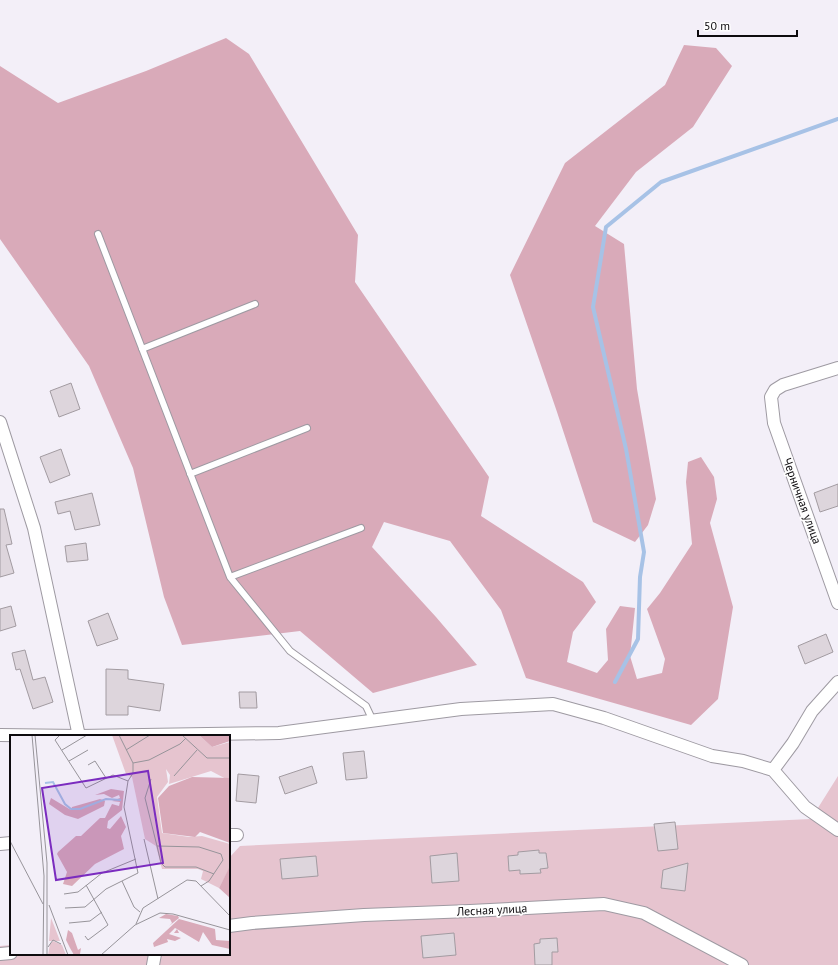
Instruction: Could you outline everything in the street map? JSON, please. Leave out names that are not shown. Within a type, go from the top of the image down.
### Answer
[{"type":"street","name":"Черничная улица","points":[[838,368],[783,385],[775,390],[771,397],[774,423],[835,583],[838,603]]},
{"type":"street","points":[[0,422],[34,528],[79,735]]},
{"type":"street","points":[[773,770],[793,743],[812,711],[838,682]]},
{"type":"street","points":[[146,735],[279,733],[461,709],[553,704],[604,718],[712,756],[773,770],[805,806],[838,830]]},
{"type":"street","points":[[0,735],[10,735]]},
{"type":"street","name":"Лесная улица","points":[[230,926],[364,915],[604,904],[644,914],[742,965]]},
{"type":"street","points":[[0,954],[10,953]]},
{"type":"street","points":[[153,965],[155,955]]},
{"type":"lane","points":[[98,234],[230,577],[290,650],[366,706],[373,721]]},
{"type":"lane","points":[[142,349],[255,304]]},
{"type":"lane","points":[[190,474],[307,428]]},
{"type":"lane","points":[[230,577],[361,528]]},
{"type":"shaded area","points":[[226,38],[249,54],[358,235],[355,282],[489,477],[481,516],[583,582],[596,602],[573,632],[567,662],[597,673],[608,660],[606,629],[620,606],[635,608],[630,656],[637,679],[662,673],[665,659],[647,609],[660,593],[692,544],[686,482],[688,462],[701,457],[714,477],[717,499],[710,523],[733,607],[718,699],[691,725],[526,678],[501,610],[450,541],[384,522],[372,547],[436,617],[477,665],[373,693],[300,631],[182,645],[164,597],[133,468],[89,366],[0,239],[0,66],[58,103],[146,71]]},
{"type":"shaded area","points":[[684,45],[716,48],[732,66],[693,127],[636,172],[595,226],[624,244],[637,389],[656,499],[648,525],[635,542],[593,522],[510,275],[565,163],[665,85]]},
{"type":"shaded area","points":[[838,776],[838,965],[0,965],[0,946],[10,945],[10,955],[230,955],[230,857],[240,846],[811,819]]},
{"type":"building","points":[[71,383],[80,409],[59,417],[50,391]]},
{"type":"building","points":[[61,449],[70,475],[50,483],[40,457]]},
{"type":"building","points":[[838,484],[838,506],[820,512],[814,493]]},
{"type":"building","points":[[92,493],[100,525],[75,530],[70,511],[58,514],[55,502]]},
{"type":"building","points":[[0,509],[4,509],[12,544],[6,545],[14,573],[0,577]]},
{"type":"building","points":[[86,543],[88,560],[67,562],[65,546]]},
{"type":"building","points":[[11,606],[16,626],[0,631],[0,609]]},
{"type":"building","points":[[108,613],[118,639],[97,646],[88,621]]},
{"type":"building","points":[[826,634],[833,652],[805,664],[798,646]]},
{"type":"building","points":[[25,650],[33,680],[45,677],[53,702],[33,709],[20,669],[16,670],[12,653]]},
{"type":"building","points":[[106,669],[128,670],[128,679],[164,684],[160,711],[128,706],[128,715],[106,715]]},
{"type":"building","points":[[239,692],[256,692],[257,708],[240,708]]},
{"type":"building","points":[[364,751],[367,778],[346,780],[343,753]]},
{"type":"building","points":[[312,766],[317,783],[285,794],[279,777]]},
{"type":"building","points":[[238,774],[259,776],[256,803],[236,801]]},
{"type":"building","points":[[675,822],[678,849],[658,851],[654,824]]},
{"type":"building","points":[[539,850],[539,853],[546,853],[548,868],[540,869],[541,873],[520,874],[520,870],[509,871],[508,856],[518,855],[518,852]]},
{"type":"building","points":[[457,853],[459,881],[432,883],[430,856]]},
{"type":"building","points":[[316,856],[318,876],[282,879],[280,859]]},
{"type":"building","points":[[688,863],[685,891],[661,888],[663,870]]},
{"type":"building","points":[[454,933],[456,955],[423,958],[421,936]]},
{"type":"building","points":[[557,938],[558,952],[552,952],[552,965],[535,965],[534,944],[540,943],[540,939]]},
{"type":"waterway","points":[[615,682],[638,639],[640,577],[644,552],[626,449],[593,307],[606,227],[661,182],[838,119]]}]
